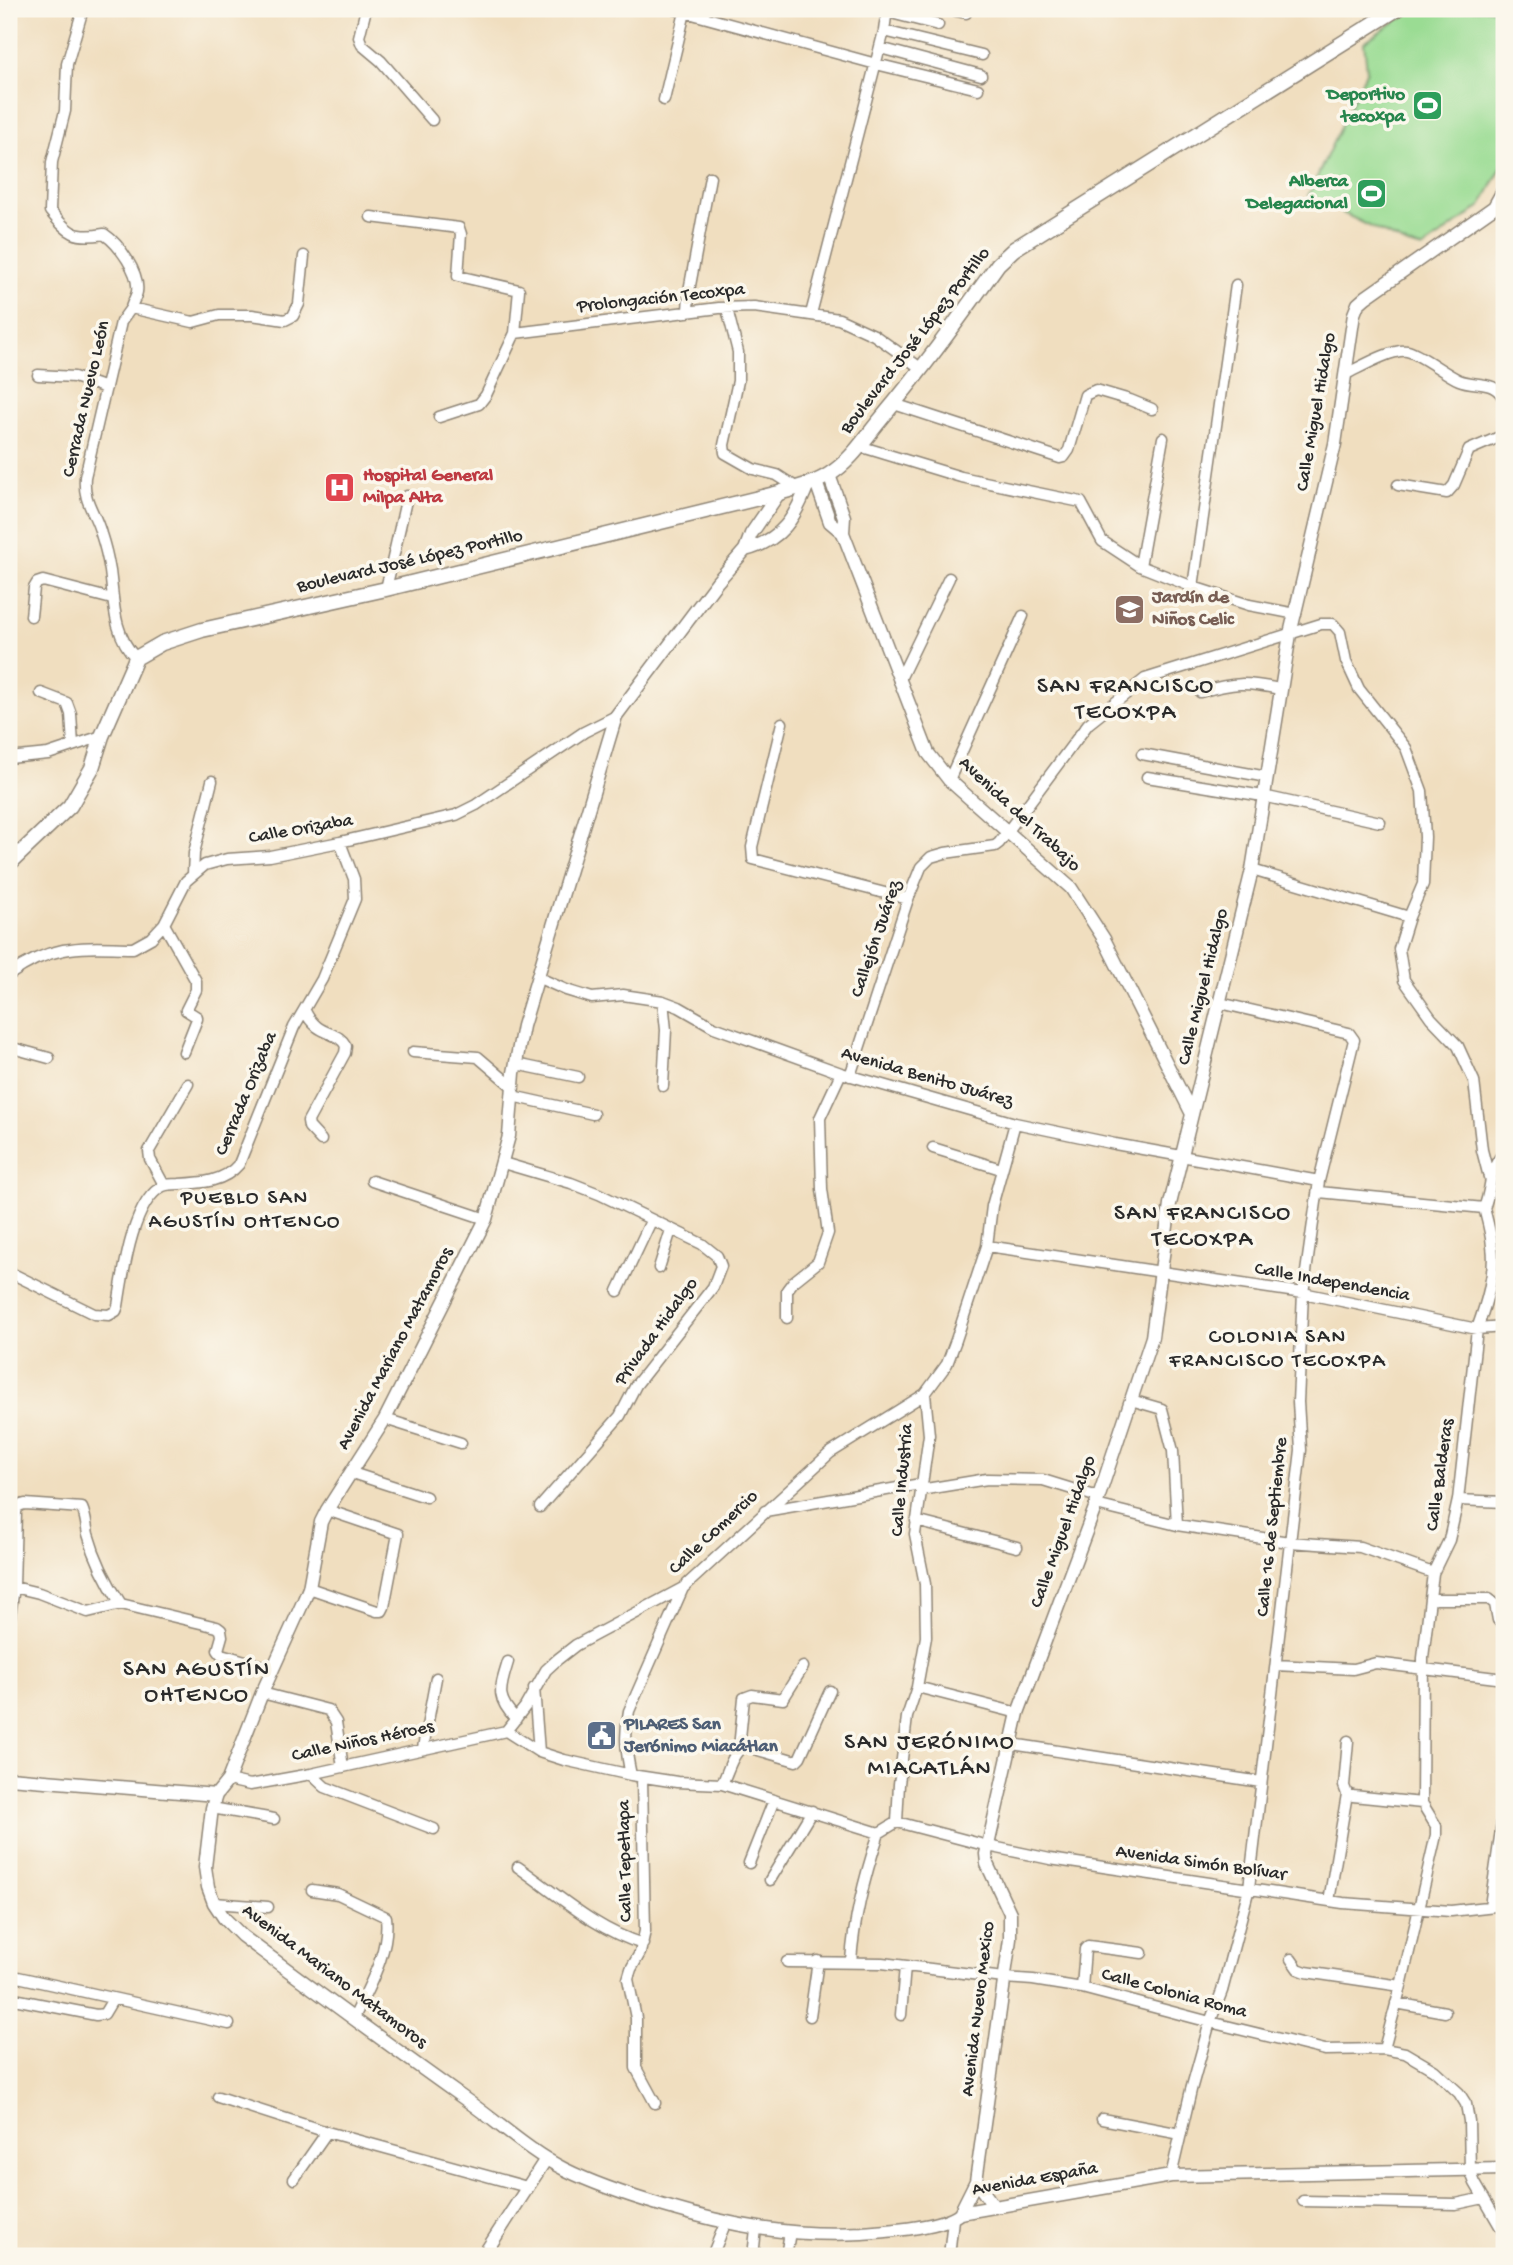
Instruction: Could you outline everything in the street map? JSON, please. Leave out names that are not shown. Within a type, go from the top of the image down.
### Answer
[{"type":"main road","name":"Boulevard José López Portillo","points":[[136,659],[162,643],[202,630],[386,589],[779,493],[829,475],[846,461],[894,404],[998,264],[1014,249],[1396,9]]},
{"type":"main road","points":[[9,864],[70,806],[92,768],[102,736],[136,659]]},
{"type":"street","points":[[83,9],[67,64],[65,111],[52,162],[50,211],[64,227],[83,237],[104,234],[116,242],[130,264],[137,289],[131,308],[193,323],[219,315],[252,315],[285,320],[293,316],[299,303],[304,256]]},
{"type":"street","points":[[366,9],[359,37],[362,45],[381,61],[432,120]]},
{"type":"street","points":[[947,9],[966,13]]},
{"type":"street","points":[[664,100],[679,10],[978,89]]},
{"type":"street","points":[[811,314],[876,64],[887,11],[938,25]]},
{"type":"street","points":[[884,31],[982,55]]},
{"type":"street","points":[[880,48],[981,75]]},
{"type":"street","points":[[688,312],[689,292],[710,177]]},
{"type":"street","name":"Calle Miguel Hidalgo","points":[[988,1846],[1018,1713],[1097,1501],[1152,1337],[1170,1203],[1252,870],[1290,634],[1335,444],[1354,314],[1358,304],[1494,207],[1504,189]]},
{"type":"street","points":[[371,217],[459,228],[461,234],[458,276],[519,290],[515,333],[486,395],[479,404],[439,417]]},
{"type":"street","points":[[1193,587],[1236,285]]},
{"type":"street","name":"Prolongación Tecoxpa","points":[[515,333],[688,312],[754,307],[839,320],[874,335],[922,369]]},
{"type":"street","name":"Cerrada Nuevo León","points":[[131,308],[121,322],[85,477],[84,492],[101,531],[117,622],[128,650],[136,659]]},
{"type":"street","points":[[727,309],[738,352],[738,381],[724,445],[725,453],[753,469],[807,485]]},
{"type":"street","points":[[1346,374],[1395,352],[1408,351],[1459,380],[1490,384],[1501,392],[1504,400]]},
{"type":"street","points":[[38,376],[74,377],[106,388]]},
{"type":"street","points":[[894,404],[1060,458],[1069,450],[1085,395],[1096,390],[1152,409]]},
{"type":"street","points":[[1398,485],[1447,493],[1454,485],[1469,450],[1504,435]]},
{"type":"street","points":[[1140,566],[1163,439]]},
{"type":"street","points":[[859,446],[961,477],[1081,502],[1102,541],[1140,566],[1249,605],[1296,614]]},
{"type":"street","name":"Avenida del Trabajo","points":[[829,475],[844,517],[843,533],[928,753],[948,780],[1071,888],[1104,939],[1192,1114]]},
{"type":"street","name":"Avenida del Trabajo","points":[[807,485],[830,522],[843,533]]},
{"type":"street","name":"Avenida Mariano Matamoros","points":[[746,550],[760,546],[785,528],[798,511],[807,485]]},
{"type":"street","name":"Avenida Mariano Matamoros","points":[[546,2159],[242,1936],[224,1918],[208,1887],[205,1867],[214,1801],[228,1780],[262,1693],[309,1588],[321,1522],[385,1419],[485,1219],[509,1136],[512,1091],[523,1026],[616,716],[717,582],[746,550],[751,534],[779,493]]},
{"type":"street","points":[[386,589],[407,496]]},
{"type":"street","points":[[899,681],[949,578]]},
{"type":"street","points":[[31,616],[34,588],[37,583],[43,581],[111,599]]},
{"type":"street","points":[[948,780],[1023,616]]},
{"type":"street","points":[[1008,833],[1088,724],[1145,679],[1321,624],[1333,624],[1340,632],[1346,661],[1359,689],[1406,748],[1422,791],[1423,884],[1399,949],[1404,980],[1432,1018],[1458,1046],[1474,1081],[1482,1150],[1489,1177],[1489,1193],[1484,1208]]},
{"type":"street","points":[[1200,692],[1232,683],[1257,684],[1280,689]]},
{"type":"street","points":[[41,693],[67,703],[71,714],[73,745]]},
{"type":"street","name":"Calle Orizaba","points":[[193,874],[216,861],[270,856],[456,815],[584,732],[616,716]]},
{"type":"street","points":[[782,723],[752,847],[753,859],[908,899]]},
{"type":"street","points":[[9,758],[48,754],[102,736]]},
{"type":"street","points":[[1142,754],[1267,777]]},
{"type":"street","points":[[1147,777],[1263,796],[1380,822]]},
{"type":"street","points":[[9,975],[46,953],[70,947],[133,948],[150,938],[164,924],[186,881],[193,874],[194,852],[212,780]]},
{"type":"street","name":"Callejón Juárez","points":[[788,1318],[787,1290],[818,1262],[828,1233],[822,1189],[820,1118],[846,1074],[921,867],[931,857],[995,846],[1008,833]]},
{"type":"street","name":"Cerrada Orizaba","points":[[164,1185],[224,1178],[233,1172],[245,1154],[294,1027],[322,979],[355,899],[354,879],[340,842]]},
{"type":"street","points":[[1252,870],[1409,917]]},
{"type":"street","points":[[164,924],[196,981],[196,989],[186,1010],[197,1019],[184,1052]]},
{"type":"street","name":"Avenida Benito Juárez","points":[[537,977],[592,998],[623,995],[663,1001],[714,1027],[846,1074],[1015,1123],[1319,1187],[1484,1208]]},
{"type":"street","points":[[663,1001],[666,1030],[663,1086]]},
{"type":"street","name":"Calle 16 de Septiembre","points":[[1171,2176],[1210,2022],[1222,1991],[1249,1888],[1301,1450],[1298,1402],[1303,1339],[1303,1293],[1319,1187],[1354,1040],[1349,1034],[1220,1003]]},
{"type":"street","points":[[305,1011],[310,1022],[318,1029],[343,1040],[346,1046],[345,1053],[308,1121],[309,1127],[321,1140]]},
{"type":"street","points":[[9,1046],[49,1058]]},
{"type":"street","points":[[413,1052],[478,1057],[512,1091],[593,1114]]},
{"type":"street","points":[[516,1064],[578,1077]]},
{"type":"street","points":[[9,1272],[94,1314],[109,1315],[116,1311],[129,1242],[146,1202],[164,1185],[150,1159],[149,1151],[188,1084]]},
{"type":"street","points":[[925,1394],[947,1364],[987,1246],[992,1206],[1015,1123]]},
{"type":"street","points":[[933,1148],[1001,1169]]},
{"type":"street","points":[[1489,1177],[1494,1164],[1504,1152]]},
{"type":"street","name":"Privada Hidalgo","points":[[503,1163],[599,1194],[702,1244],[717,1256],[721,1266],[713,1287],[636,1385],[620,1416],[540,1507]]},
{"type":"street","points":[[372,1181],[485,1219]]},
{"type":"street","name":"Calle Balderas","points":[[1384,2049],[1436,1835],[1436,1826],[1422,1803],[1423,1658],[1433,1573],[1450,1540],[1458,1500],[1477,1329],[1493,1261],[1484,1208]]},
{"type":"street","points":[[618,1291],[651,1221]]},
{"type":"street","points":[[659,1268],[671,1230]]},
{"type":"street","name":"Calle Independencia","points":[[987,1246],[1303,1293],[1477,1329],[1504,1327]]},
{"type":"street","points":[[9,1286],[20,1277]]},
{"type":"street","name":"Calle Industria","points":[[897,1822],[907,1717],[917,1687],[926,1637],[925,1584],[916,1548],[916,1521],[929,1435],[925,1394]]},
{"type":"street","name":"Calle Comercio","points":[[506,1731],[546,1670],[576,1644],[683,1588],[830,1453],[925,1394]]},
{"type":"street","points":[[1131,1400],[1162,1409],[1173,1451],[1177,1525]]},
{"type":"street","points":[[385,1419],[461,1443]]},
{"type":"street","points":[[352,1473],[426,1497]]},
{"type":"street","points":[[765,1511],[987,1479],[1043,1480],[1097,1501],[1177,1525],[1289,1542],[1360,1547],[1433,1573]]},
{"type":"street","points":[[1458,1500],[1504,1502]]},
{"type":"street","points":[[9,1623],[14,1587],[16,1512],[18,1506],[25,1504],[82,1508],[88,1534],[108,1585],[121,1604]]},
{"type":"street","points":[[309,1588],[382,1611],[397,1537],[327,1510]]},
{"type":"street","points":[[916,1521],[1017,1548]]},
{"type":"street","points":[[14,1587],[39,1593],[89,1612],[121,1604],[217,1627],[222,1636],[218,1650],[221,1654],[272,1670]]},
{"type":"street","name":"Calle Tepetlapa","points":[[655,2103],[636,2068],[636,2018],[628,1979],[643,1944],[645,1931],[637,1776],[626,1755],[625,1727],[629,1711],[683,1588]]},
{"type":"street","points":[[1430,1599],[1489,1599],[1495,1604],[1498,1620],[1504,1622]]},
{"type":"street","points":[[508,1662],[500,1696],[516,1719]]},
{"type":"street","points":[[1276,1665],[1353,1670],[1376,1663],[1503,1679],[1504,1699]]},
{"type":"street","points":[[722,1784],[739,1748],[744,1698],[752,1695],[783,1699],[803,1667]]},
{"type":"street","points":[[423,1748],[436,1678]]},
{"type":"street","points":[[917,1687],[1018,1713]]},
{"type":"street","points":[[534,1688],[540,1752]]},
{"type":"street","points":[[739,1748],[751,1747],[796,1760],[800,1757],[831,1692]]},
{"type":"street","points":[[262,1693],[328,1710],[336,1722],[343,1767]]},
{"type":"street","points":[[506,1731],[540,1752],[564,1760],[637,1776],[677,1782],[722,1784],[879,1833]]},
{"type":"street","name":"Calle Niños Héroes","points":[[228,1780],[250,1784],[311,1774],[506,1731]]},
{"type":"street","points":[[1329,1901],[1347,1794],[1344,1786],[1348,1741]]},
{"type":"street","points":[[1012,1744],[1261,1782]]},
{"type":"street","points":[[311,1774],[325,1787],[434,1829]]},
{"type":"street","points":[[9,1778],[214,1801],[274,1819]]},
{"type":"street","points":[[1347,1794],[1422,1803]]},
{"type":"street","points":[[749,1863],[774,1800]]},
{"type":"street","points":[[1490,1906],[1504,1809]]},
{"type":"street","points":[[770,1880],[812,1811]]},
{"type":"street","points":[[851,1961],[863,1881],[879,1833],[897,1822]]},
{"type":"street","name":"Avenida Simón Bolívar","points":[[897,1822],[988,1846],[1076,1863],[1329,1901],[1451,1912],[1504,1905]]},
{"type":"street","name":"Avenida Nuevo Mexico","points":[[976,2180],[1010,1939],[1010,1913],[987,1864],[988,1846]]},
{"type":"street","points":[[518,1867],[605,1929],[621,1938],[643,1944]]},
{"type":"street","points":[[313,1890],[338,1894],[386,1917],[384,1947],[354,2018]]},
{"type":"street","points":[[214,1903],[268,1907]]},
{"type":"street","points":[[1082,1988],[1088,1946],[1142,1953]]},
{"type":"street","points":[[1291,1959],[1298,1969],[1306,1972],[1401,1986]]},
{"type":"street","points":[[810,2016],[818,1961]]},
{"type":"street","name":"Calle Colonia Roma","points":[[787,1962],[851,1961],[1032,1980],[1082,1988],[1325,2050],[1384,2049],[1405,2053],[1434,2070],[1466,2104],[1470,2170]]},
{"type":"street","points":[[901,2015],[905,1966]]},
{"type":"street","points":[[9,1975],[229,2024]]},
{"type":"street","points":[[9,1998],[96,2015],[104,2014],[113,1999]]},
{"type":"street","points":[[1396,2003],[1445,2012]]},
{"type":"street","points":[[218,2097],[327,2132],[527,2187]]},
{"type":"street","points":[[1102,2119],[1181,2134]]},
{"type":"street","points":[[293,2179],[327,2132]]},
{"type":"street","points":[[483,2256],[546,2159]]},
{"type":"street","name":"Avenida España","points":[[546,2159],[594,2183],[632,2197],[725,2224],[790,2232],[846,2234],[909,2228],[994,2207],[1171,2176],[1504,2169]]},
{"type":"street","points":[[1470,2170],[1504,2233]]},
{"type":"street","points":[[948,2256],[956,2216],[976,2180],[994,2207]]},
{"type":"street","points":[[1303,2201],[1456,2203],[1484,2198]]},
{"type":"street","points":[[712,2256],[725,2224]]},
{"type":"street","points":[[753,2256],[756,2228]]},
{"type":"street","points":[[786,2256],[790,2232]]},
{"type":"green space","name":"Deportivo tecoxpa","points":[[1419,9],[1504,9],[1504,163],[1481,206],[1422,249],[1408,245],[1308,196],[1367,70],[1364,42]]},
{"type":"place","name":"Deportivo tecoxpa","points":[[1428,106]]},
{"type":"place","name":"Alberca Delegacional","points":[[1371,193]]},
{"type":"place","name":"Hospital General Milpa Alta","points":[[340,487]]},
{"type":"place","name":"Jardín de Niños Celic","points":[[1129,609]]},
{"type":"place","name":"PILARES San Jerónimo Miacátlan","points":[[601,1736]]},
{"type":"district","name":"SAN FRANCISCO TECOXPA","points":[[1126,700]]},
{"type":"district","name":"PUEBLO SAN AGUSTÍN OHTENCO","points":[[245,1211]]},
{"type":"district","name":"SAN FRANCISCO TECOXPA","points":[[1203,1227]]},
{"type":"district","name":"COLONIA SAN FRANCISCO TECOXPA","points":[[1278,1350]]},
{"type":"district","name":"SAN AGUSTÍN OHTENCO","points":[[197,1683]]},
{"type":"district","name":"SAN JERÓNIMO MIACATLÁN","points":[[930,1756]]}]
